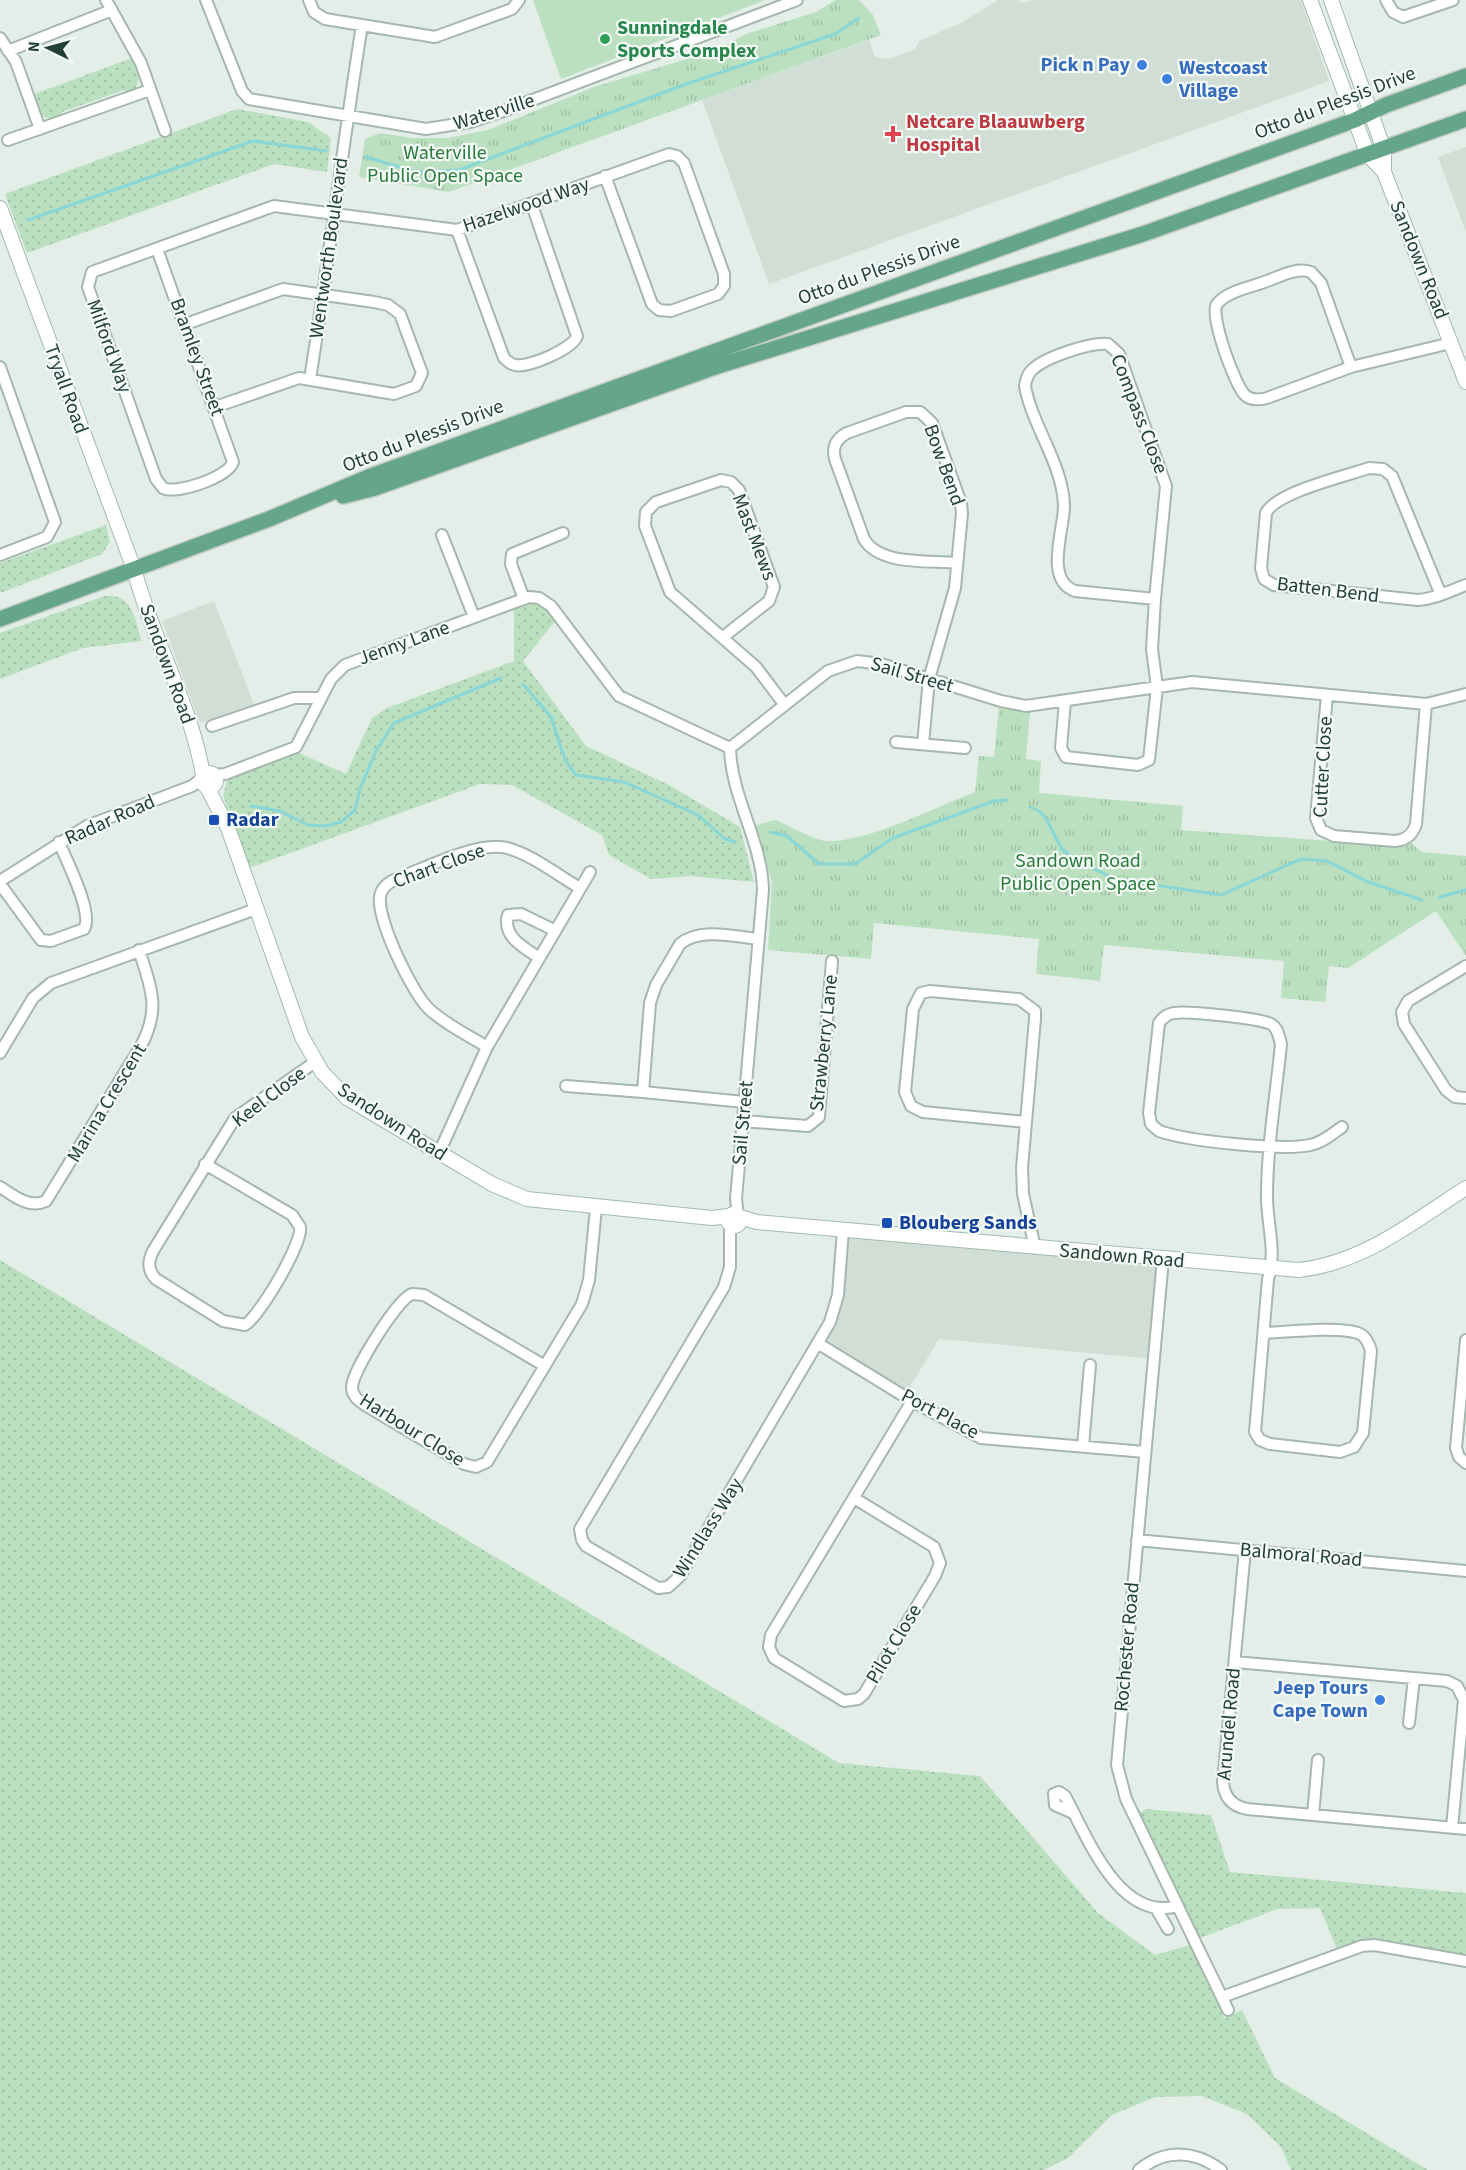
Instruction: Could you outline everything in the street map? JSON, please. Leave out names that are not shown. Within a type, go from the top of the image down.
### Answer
[{"type":"main road","name":"Otto du Plessis Drive","points":[[0,619],[308,504],[371,476],[1355,120],[1386,105],[1466,76]]},
{"type":"main road","name":"Otto du Plessis Drive","points":[[308,504],[375,488],[718,366],[1143,234],[1466,119]]},
{"type":"street","name":"Waterville","points":[[206,0],[242,91],[249,99],[426,129],[470,122],[797,0]]},
{"type":"street","points":[[309,0],[314,12],[321,17],[435,37],[512,9],[519,0]]},
{"type":"street","name":"Sandown Road","points":[[1310,0],[1368,155],[1384,172]]},
{"type":"street","name":"Sandown Road","points":[[1331,0],[1384,150],[1384,172],[1466,382]]},
{"type":"street","points":[[1386,0],[1393,12],[1403,17],[1453,0]]},
{"type":"street","points":[[8,51],[109,5],[141,63],[165,131]]},
{"type":"street","name":"Wentworth Boulevard","points":[[310,379],[362,25]]},
{"type":"street","points":[[0,38],[15,62],[39,129]]},
{"type":"street","points":[[8,140],[150,90]]},
{"type":"street","name":"Hazelwood Way","points":[[336,213],[457,230],[532,205],[605,176],[665,154],[676,156],[684,163],[725,280],[718,294],[671,311],[659,310],[652,304],[605,176]]},
{"type":"street","points":[[457,230],[504,358],[509,363],[521,366],[568,349],[577,336],[532,205]]},
{"type":"street","name":"Milford Way","points":[[231,466],[222,475],[175,491],[167,490],[160,485],[88,287],[92,272],[274,206],[336,213]]},
{"type":"street","name":"Tryall Road","points":[[0,208],[134,569]]},
{"type":"street","name":"Bramley Street","points":[[157,249],[232,454],[231,466]]},
{"type":"street","points":[[1351,367],[1321,283],[1311,272],[1294,271],[1234,293],[1219,302],[1214,309],[1215,323],[1240,388],[1248,398],[1267,398],[1351,367],[1451,343]]},
{"type":"street","points":[[186,324],[283,289],[324,294],[394,308],[404,322],[422,376],[416,386],[394,394],[310,379],[291,380],[215,407]]},
{"type":"street","name":"Compass Close","points":[[1065,701],[1061,748],[1066,757],[1141,765],[1150,757],[1157,687],[1152,649],[1166,498],[1164,476],[1116,350],[1104,344],[1082,348],[1036,367],[1029,374],[1025,386],[1063,494],[1058,559],[1060,580],[1075,591],[1155,599]]},
{"type":"street","points":[[0,367],[55,522],[53,531],[43,539],[0,555]]},
{"type":"street","name":"Bow Bend","points":[[923,744],[929,679],[950,611],[957,563],[961,503],[927,416],[915,411],[906,412],[838,439],[834,449],[835,459],[864,539],[870,548],[886,556],[957,563]]},
{"type":"street","name":"Batten Bend","points":[[1441,595],[1392,476],[1383,469],[1369,468],[1285,497],[1270,505],[1266,513],[1261,574],[1274,585],[1418,600],[1441,595],[1466,585]]},
{"type":"street","name":"Mast Mews","points":[[723,637],[770,602],[774,587],[739,490],[731,482],[721,480],[656,502],[646,512],[645,521],[670,592],[756,667],[784,704]]},
{"type":"street","points":[[563,533],[515,552],[511,556],[524,599],[539,598],[551,606],[619,696],[730,748]]},
{"type":"street","points":[[442,535],[474,617]]},
{"type":"street","name":"Sandown Road","points":[[134,569],[200,759],[302,1037],[315,1062],[347,1098],[512,1194],[542,1202],[596,1208],[1271,1269],[1312,1269],[1351,1258],[1375,1247],[1466,1188]]},
{"type":"street","name":"Jenny Lane","points":[[209,780],[296,747],[320,698],[335,674],[351,662],[524,599]]},
{"type":"street","name":"Sail Street","points":[[734,1220],[763,882],[734,778],[730,748],[828,671],[849,662],[873,662],[1016,705],[1065,701],[1199,682],[1426,704],[1466,694]]},
{"type":"street","name":"Cutter Close","points":[[1327,695],[1316,819],[1321,830],[1334,836],[1395,841],[1405,839],[1412,833],[1416,824],[1426,704]]},
{"type":"street","points":[[212,726],[294,698],[320,698]]},
{"type":"street","points":[[896,742],[965,748]]},
{"type":"street","name":"Radar Road","points":[[0,882],[87,826],[209,780]]},
{"type":"street","points":[[0,882],[41,940],[51,941],[84,929],[87,918],[59,842]]},
{"type":"street","name":"Chart Close","points":[[487,1047],[440,1018],[428,1008],[412,987],[381,911],[380,897],[383,888],[393,880],[479,849],[495,846],[522,854],[580,888]]},
{"type":"street","points":[[439,1153],[487,1047],[590,872]]},
{"type":"street","points":[[0,1053],[39,990],[72,974],[256,909]]},
{"type":"street","points":[[538,957],[509,934],[506,922],[508,915],[521,914],[554,930]]},
{"type":"street","points":[[643,1092],[650,1003],[656,985],[680,944],[686,938],[701,935],[759,939]]},
{"type":"street","name":"Marina Crescent","points":[[0,1187],[26,1203],[37,1204],[46,1201],[141,1046],[151,1025],[154,1005],[139,950]]},
{"type":"street","name":"Strawberry Lane","points":[[743,1121],[808,1126],[819,1117],[832,961]]},
{"type":"street","points":[[1466,966],[1408,1001],[1402,1016],[1446,1090],[1455,1097],[1466,1098]]},
{"type":"street","points":[[1026,1122],[923,1112],[911,1106],[906,1096],[905,1084],[913,1009],[921,993],[930,991],[1019,999],[1032,1007],[1035,1019],[1022,1168],[1023,1194],[1035,1248]]},
{"type":"street","points":[[1264,1333],[1342,1330],[1356,1332],[1366,1338],[1371,1351],[1363,1433],[1354,1448],[1340,1452],[1270,1444],[1260,1440],[1254,1427],[1268,1279],[1274,1260],[1267,1194],[1271,1147],[1281,1044],[1274,1027],[1258,1020],[1176,1013],[1166,1016],[1157,1028],[1149,1113],[1151,1124],[1159,1131],[1178,1136],[1271,1147],[1314,1144],[1342,1127]]},
{"type":"street","name":"Keel Close","points":[[205,1164],[292,1215],[300,1227],[299,1242],[256,1315],[244,1325],[223,1321],[156,1279],[149,1266],[151,1256],[205,1164],[235,1118],[315,1062]]},
{"type":"street","points":[[566,1086],[744,1102]]},
{"type":"street","name":"Harbour Close","points":[[545,1366],[424,1295],[411,1294],[399,1303],[355,1374],[352,1391],[364,1406],[464,1464],[479,1466],[487,1462],[545,1366],[586,1294],[596,1208]]},
{"type":"street","name":"Windlass Way","points":[[734,1220],[730,1267],[724,1287],[582,1525],[580,1536],[586,1546],[650,1586],[668,1587],[675,1583],[819,1344],[835,1308],[843,1230]]},
{"type":"street","name":"Rochester Road","points":[[1163,1259],[1117,1765],[1123,1791],[1228,2010]]},
{"type":"street","points":[[1466,1340],[1456,1448],[1459,1457],[1466,1463]]},
{"type":"street","name":"Port Place","points":[[819,1344],[912,1401],[981,1438],[1145,1452]]},
{"type":"street","points":[[1083,1446],[1090,1365]]},
{"type":"street","name":"Pilot Close","points":[[854,1498],[934,1547],[940,1563],[935,1576],[864,1694],[858,1699],[844,1701],[774,1658],[768,1641],[912,1401]]},
{"type":"street","name":"Balmoral Road","points":[[1137,1540],[1466,1571]]},
{"type":"street","name":"Arundel Road","points":[[1245,1550],[1223,1782],[1226,1796],[1242,1808],[1466,1829]]},
{"type":"street","points":[[1234,1662],[1451,1682],[1463,1695],[1452,1828]]},
{"type":"street","points":[[1409,1723],[1414,1678]]},
{"type":"street","points":[[1312,1815],[1318,1760]]},
{"type":"street","points":[[1073,1813],[1096,1854],[1132,1900],[1157,1910],[1178,1906]]},
{"type":"street","points":[[1157,1910],[1168,1929]]},
{"type":"street","points":[[1222,1997],[1362,1946],[1466,1961]]},
{"type":"street","points":[[1139,2170],[1160,2157],[1181,2154],[1201,2157],[1221,2170]]},
{"type":"shaded area","name":"Netcare Blaauwberg Hospital","points":[[998,0],[1018,0],[1023,3],[1032,0],[1301,0],[1329,81],[769,284],[702,100],[869,40],[875,57],[889,59],[915,49],[919,41],[963,22]]},
{"type":"shaded area","points":[[1466,147],[1466,229],[1465,230],[1438,157]]},
{"type":"shaded area","points":[[214,601],[254,704],[200,723],[162,621]]},
{"type":"shaded area","points":[[844,1229],[1163,1259],[1154,1359],[939,1339],[905,1395],[821,1343],[832,1322]]},
{"type":"green space","name":"Sunningdale Sports Complex","points":[[533,0],[765,0],[561,79]]},
{"type":"green space","name":"Waterville Public Open Space","points":[[836,0],[859,0],[873,15],[881,35],[449,192],[359,177],[365,139],[380,133],[412,138],[447,138],[488,130],[594,87],[680,61],[726,45],[746,34],[816,12]]},
{"type":"green space","points":[[132,58],[140,78],[134,91],[127,93],[124,90],[62,112],[62,117],[51,120],[39,113],[32,95]]},
{"type":"green space","points":[[237,109],[308,122],[331,138],[327,172],[274,164],[27,253],[5,194]]},
{"type":"green space","points":[[106,525],[110,542],[102,554],[0,593],[0,563]]},
{"type":"green space","points":[[105,596],[114,596],[127,603],[135,617],[142,641],[83,648],[0,679],[0,633]]},
{"type":"green space","points":[[531,602],[546,607],[556,620],[523,661],[586,746],[669,785],[740,827],[754,882],[691,876],[651,879],[609,855],[602,835],[512,785],[480,784],[249,868],[223,795],[228,778],[297,752],[346,774],[372,718],[387,708],[514,661],[514,608]]},
{"type":"green space","name":"Sandown Road Public Open Space","points":[[999,706],[1030,710],[1026,759],[1041,761],[1039,793],[1183,806],[1181,830],[1398,846],[1410,842],[1422,852],[1466,856],[1466,956],[1436,911],[1348,968],[1329,966],[1325,1002],[1281,998],[1284,961],[1104,945],[1100,981],[1036,974],[1039,939],[874,923],[871,959],[768,950],[772,881],[753,826],[775,820],[821,840],[842,840],[880,831],[975,792],[979,756],[994,757]]},
{"type":"green space","points":[[0,1260],[839,1763],[980,1776],[1098,1913],[1155,1955],[1190,1945],[1224,2018],[1242,2010],[1275,2078],[1428,2170],[1291,2170],[1281,2147],[1247,2114],[1202,2096],[1155,2097],[1112,2115],[1068,2158],[1044,2170],[0,2170]]},
{"type":"green space","points":[[1146,1809],[1211,1815],[1230,1872],[1466,1893],[1466,1955],[1372,1941],[1337,1949],[1320,1908],[1277,1909],[1200,1938],[1139,1813]]},
{"type":"waterway","points":[[366,157],[416,172],[459,170],[686,84],[835,34],[859,18]]},
{"type":"waterway","points":[[28,220],[253,141],[327,151]]},
{"type":"waterway","points":[[251,806],[280,811],[308,825],[326,826],[341,822],[355,810],[361,786],[376,751],[394,723],[501,678]]},
{"type":"waterway","points":[[523,684],[551,717],[565,760],[576,775],[624,782],[698,815],[725,839],[735,842]]},
{"type":"waterway","points":[[770,832],[787,836],[819,864],[855,864],[893,838],[994,801],[1008,800]]},
{"type":"waterway","points":[[1030,807],[1039,811],[1046,818],[1061,848],[1074,859],[1115,879],[1221,895],[1301,859],[1327,861],[1368,882],[1422,900]]},
{"type":"waterway","points":[[1440,897],[1466,890]]},
{"type":"place","name":"Sunningdale Sports Complex","points":[[605,39]]},
{"type":"place","name":"Pick n Pay","points":[[1142,65]]},
{"type":"place","name":"Westcoast Village","points":[[1167,79]]},
{"type":"place","name":"Netcare Blaauwberg Hospital","points":[[893,134]]},
{"type":"place","name":"Radar","points":[[214,820]]},
{"type":"place","name":"Blouberg Sands","points":[[887,1223]]},
{"type":"place","name":"Jeep Tours Cape Town","points":[[1380,1700]]}]
